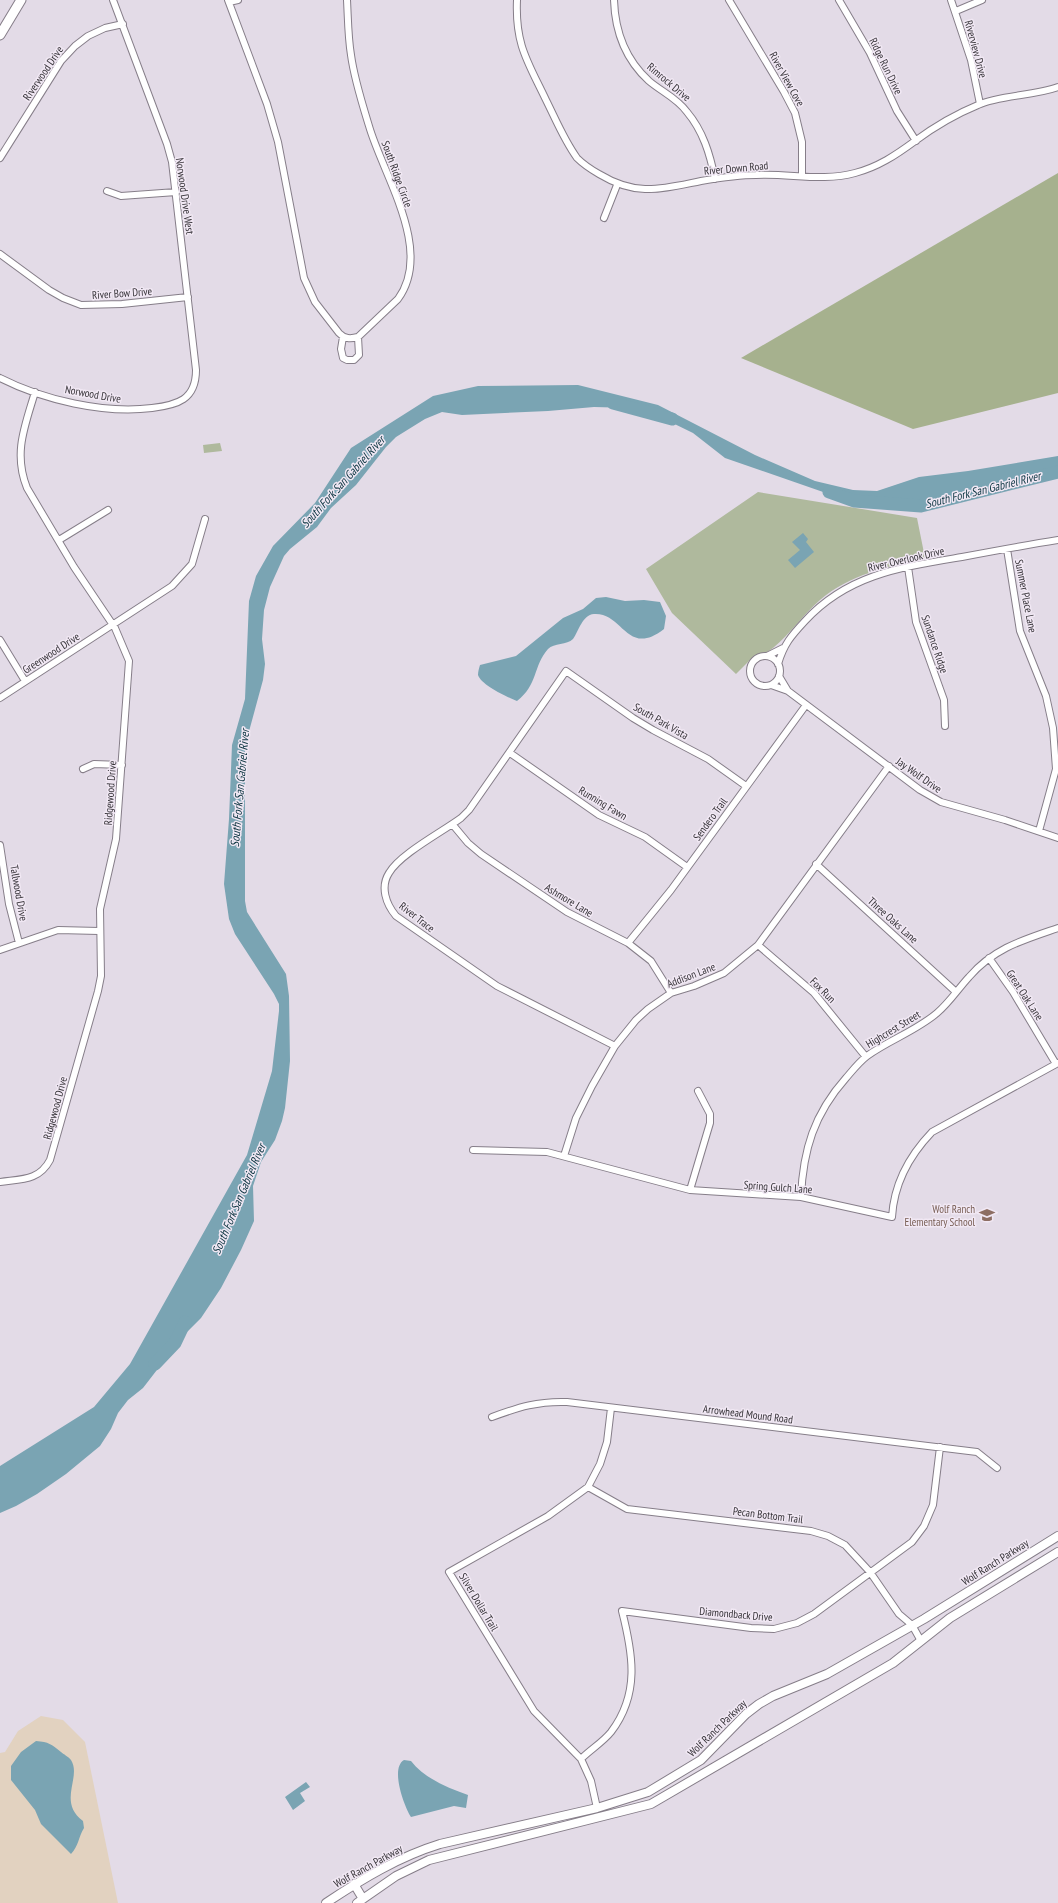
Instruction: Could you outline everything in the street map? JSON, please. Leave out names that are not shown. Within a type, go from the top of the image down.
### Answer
[{"type":"main road","points":[[0,35],[21,0]]},
{"type":"street","name":"Norwood Drive West","points":[[113,0],[172,162],[196,376],[194,387],[184,400]]},
{"type":"street","points":[[238,0],[228,1],[267,104],[278,142],[304,278],[315,302],[343,337],[351,339],[358,337],[359,355],[357,358],[351,360],[343,358],[341,354],[343,337]]},
{"type":"street","name":"South Ridge Circle","points":[[347,0],[350,54],[353,69],[369,127],[397,199],[406,227],[411,261],[410,272],[403,292],[358,337]]},
{"type":"street","name":"River Down Road","points":[[517,0],[516,20],[519,40],[528,64],[563,137],[578,159],[593,171],[617,185],[649,190],[669,188],[715,178],[757,174],[840,176],[855,173],[890,160],[916,141],[980,104],[1058,87]]},
{"type":"street","name":"Rimrock Drive","points":[[614,0],[615,21],[625,51],[635,66],[650,82],[671,96],[687,110],[700,130],[707,147],[715,178]]},
{"type":"street","name":"River View Cove","points":[[729,0],[795,113],[802,142],[802,175]]},
{"type":"street","name":"Ridge Run Drive","points":[[839,0],[870,53],[897,111],[916,141]]},
{"type":"street","name":"Riverview Drive","points":[[951,0],[971,60],[980,104]]},
{"type":"street","points":[[956,12],[982,0]]},
{"type":"street","name":"Riverwood Drive","points":[[0,158],[66,56],[88,36],[105,28],[123,24]]},
{"type":"street","points":[[604,218],[617,185]]},
{"type":"street","points":[[107,191],[121,196],[176,192]]},
{"type":"street","name":"River Bow Drive","points":[[0,254],[49,290],[63,298],[81,305],[122,304],[188,297]]},
{"type":"street","name":"Norwood Drive","points":[[0,378],[35,392],[81,405],[122,410],[163,407],[176,404],[184,400]]},
{"type":"street","name":"Ridgewood Drive","points":[[0,1182],[29,1179],[37,1176],[47,1166],[98,992],[102,956],[99,931],[100,909],[116,839],[129,661],[113,625],[27,488],[22,475],[20,463],[20,444],[35,392]]},
{"type":"street","points":[[59,540],[108,510]]},
{"type":"street","name":"Greenwood Drive","points":[[0,698],[172,586],[192,564],[205,519]]},
{"type":"street","name":"River Overlook Drive","points":[[783,648],[788,640],[806,620],[829,598],[869,577],[908,567],[1058,540]]},
{"type":"street","name":"Summer Place Lane","points":[[1007,549],[1020,631],[1046,696],[1053,728],[1056,769],[1039,831]]},
{"type":"street","name":"Sundance Ridge","points":[[908,567],[916,622],[944,700],[945,726]]},
{"type":"street","points":[[0,640],[25,681]]},
{"type":"street","points":[[767,656],[775,660],[778,664],[780,670],[779,676],[771,685],[758,685],[754,682],[750,674],[750,669],[754,661],[783,648]]},
{"type":"street","points":[[778,664],[783,648]]},
{"type":"street","name":"River Trace","points":[[566,671],[469,810],[453,825],[407,856],[390,871],[385,887],[386,901],[396,916],[497,986],[615,1046]]},
{"type":"street","name":"South Park Vista","points":[[566,671],[633,718],[708,759],[746,786]]},
{"type":"street","name":"Jay Wolf Drive","points":[[779,676],[788,691]]},
{"type":"street","name":"Jay Wolf Drive","points":[[771,685],[788,691],[920,790],[941,802],[1005,820],[1058,838]]},
{"type":"street","name":"Sendero Trail","points":[[628,943],[687,867],[806,705]]},
{"type":"street","name":"Running Fawn","points":[[510,753],[599,815],[645,837],[687,867]]},
{"type":"street","points":[[84,769],[94,764],[122,765]]},
{"type":"street","name":"Addison Lane","points":[[564,1156],[576,1118],[615,1046],[648,1009],[671,993],[694,986],[724,973],[758,945],[888,766]]},
{"type":"street","name":"Ashmore Lane","points":[[453,825],[468,843],[481,854],[567,912],[628,943],[651,960],[671,993]]},
{"type":"street","name":"Tallwood Drive","points":[[0,845],[9,904],[19,943]]},
{"type":"street","name":"Three Oaks Lane","points":[[816,864],[956,992]]},
{"type":"street","name":"Highcrest Street","points":[[801,1197],[803,1168],[812,1129],[829,1099],[838,1087],[866,1057],[924,1023],[937,1013],[988,958],[1015,943],[1058,928]]},
{"type":"street","points":[[0,950],[58,930],[99,931]]},
{"type":"street","name":"Fox Run","points":[[758,945],[814,993],[866,1057]]},
{"type":"street","name":"Great Oak Lane","points":[[988,958],[1014,992],[1057,1063]]},
{"type":"street","name":"Spring Gulch Lane","points":[[473,1150],[531,1151],[564,1156],[690,1190],[801,1197],[892,1217],[893,1202],[906,1165],[918,1146],[932,1132],[1057,1063]]},
{"type":"street","points":[[690,1190],[710,1123],[710,1114],[698,1091]]},
{"type":"street","name":"Arrowhead Mound Road","points":[[492,1417],[527,1404],[547,1401],[977,1452],[997,1468]]},
{"type":"street","name":"Silver Dollar Trail","points":[[597,1808],[591,1781],[581,1759],[534,1711],[449,1572],[548,1516],[588,1487],[600,1464],[606,1442],[611,1408]]},
{"type":"street","name":"Diamondback Drive","points":[[581,1759],[610,1733],[624,1713],[632,1684],[630,1642],[622,1611],[751,1628],[774,1629],[797,1623],[814,1614],[912,1542],[924,1526],[933,1505],[940,1447]]},
{"type":"street","name":"Pecan Bottom Trail","points":[[588,1487],[627,1509],[811,1531],[828,1536],[845,1545],[870,1572],[899,1614],[912,1625],[921,1641]]},
{"type":"street","name":"Wolf Ranch Parkway","points":[[326,1903],[354,1884],[392,1863],[430,1848],[597,1808],[637,1796],[655,1788],[701,1760],[746,1714],[759,1704],[780,1692],[827,1674],[912,1625],[1058,1536]]},
{"type":"street","name":"Wolf Ranch Parkway","points":[[360,1901],[396,1876],[429,1860],[600,1818],[642,1807],[658,1801],[893,1663],[950,1618],[1058,1552]]},
{"type":"street","points":[[597,1808],[600,1818]]},
{"type":"street","points":[[354,1884],[360,1901]]},
{"type":"shaded area","points":[[41,1716],[63,1720],[85,1742],[118,1903],[0,1903],[0,1753],[5,1752],[18,1731]]},
{"type":"green space","points":[[1058,173],[1058,393],[913,429],[741,358]]},
{"type":"green space","points":[[220,443],[222,451],[204,453],[203,445]]},
{"type":"green space","points":[[758,492],[917,518],[925,558],[884,568],[856,578],[831,591],[820,600],[773,648],[764,654],[753,657],[736,674],[672,613],[646,569]]},
{"type":"water","points":[[578,385],[658,405],[755,455],[815,481],[853,490],[877,491],[919,477],[968,471],[1058,456],[1058,471],[966,494],[917,501],[878,504],[826,493],[725,458],[693,433],[650,412],[632,408],[594,407],[548,411],[462,415],[442,412],[425,419],[396,437],[386,447],[356,485],[331,508],[317,527],[290,549],[284,556],[270,587],[264,610],[262,639],[265,664],[263,680],[245,746],[245,901],[247,912],[286,974],[289,996],[290,1061],[285,1108],[282,1121],[275,1140],[261,1162],[253,1186],[254,1221],[221,1288],[201,1318],[188,1331],[171,1343],[160,1366],[143,1388],[128,1400],[118,1413],[111,1429],[100,1446],[66,1474],[37,1494],[0,1513],[0,1466],[94,1407],[130,1364],[247,1155],[272,1071],[279,1004],[235,934],[229,919],[224,884],[229,819],[232,745],[245,699],[249,601],[256,576],[273,546],[315,503],[351,448],[433,396],[478,386]]},
{"type":"water","points":[[803,533],[808,539],[806,542],[814,552],[795,568],[788,560],[800,550],[792,542]]},
{"type":"water","points":[[606,597],[625,601],[644,600],[660,602],[666,616],[664,629],[652,637],[642,639],[626,632],[604,615],[590,615],[586,617],[581,624],[573,639],[548,649],[543,655],[529,689],[517,701],[495,690],[480,679],[478,675],[480,665],[516,656],[563,618],[583,609],[596,598]]},
{"type":"water","points":[[36,1741],[52,1745],[71,1760],[74,1767],[71,1790],[72,1806],[75,1814],[83,1821],[84,1828],[76,1848],[71,1854],[41,1824],[35,1810],[11,1780],[11,1766],[21,1752]]},
{"type":"water","points":[[404,1760],[411,1761],[416,1767],[437,1782],[468,1795],[466,1808],[454,1806],[411,1817],[405,1805],[398,1779],[400,1764]]},
{"type":"water","points":[[306,1782],[310,1787],[300,1793],[305,1801],[293,1810],[285,1797]]},
{"type":"waterway","name":"South Fork San Gabriel River","points":[[613,403],[672,419]]},
{"type":"waterway","name":"South Fork San Gabriel River","points":[[829,492],[854,501],[921,506],[1058,472]]},
{"type":"waterway","name":"South Fork San Gabriel River","points":[[155,1364],[175,1343],[185,1322]]},
{"type":"place","name":"Wolf Ranch Elementary School","points":[[987,1215]]}]
